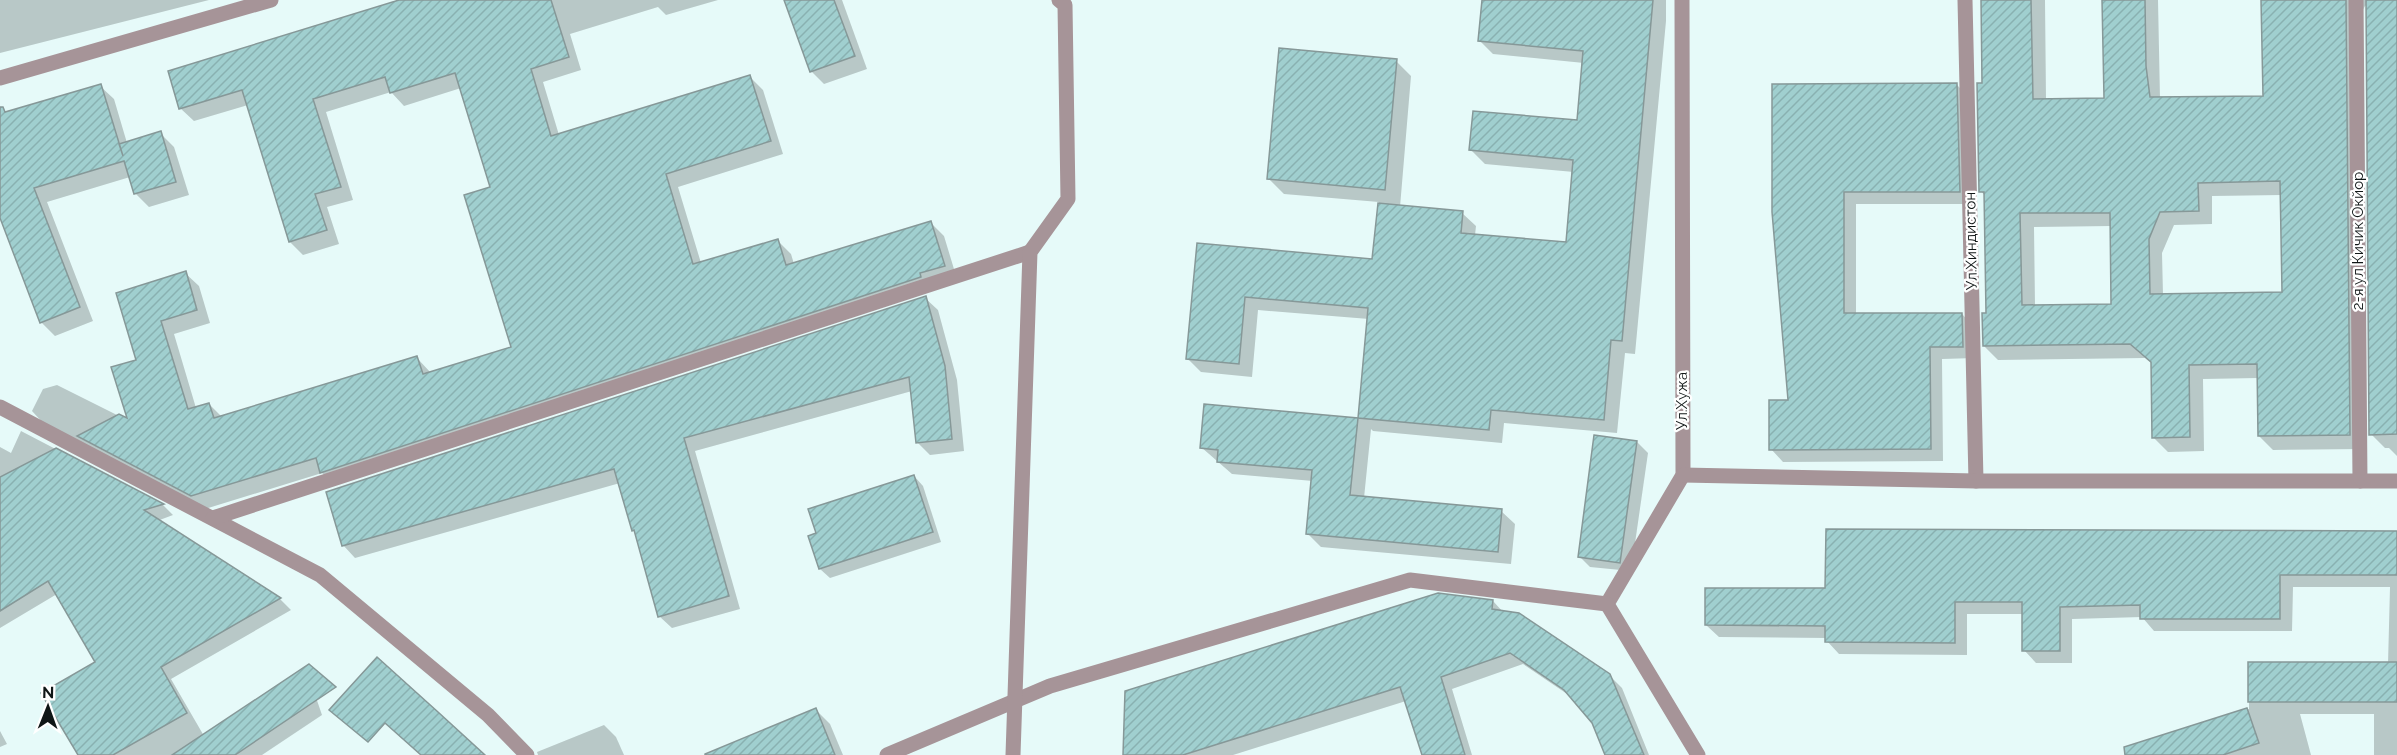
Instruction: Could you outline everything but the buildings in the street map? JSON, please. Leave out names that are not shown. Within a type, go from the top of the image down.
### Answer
[{"type":"street","points":[[0,78],[271,0]]},
{"type":"street","points":[[1013,755],[1013,701],[1030,252],[1068,199],[1065,5],[1059,0]]},
{"type":"street","name":"Ул.Хужа","points":[[1682,0],[1683,475]]},
{"type":"street","name":"Ул.Хиндистон","points":[[1965,0],[1976,481]]},
{"type":"street","name":"2-я ул Кичик Окйор","points":[[2356,0],[2360,482]]},
{"type":"street","points":[[213,518],[1030,252]]},
{"type":"street","points":[[0,407],[320,575],[488,715],[527,755]]},
{"type":"street","points":[[1607,604],[1683,475],[1976,481],[2397,481]]},
{"type":"street","points":[[887,755],[1050,686],[1410,580],[1607,604]]},
{"type":"street","points":[[1607,604],[1698,755]]}]
